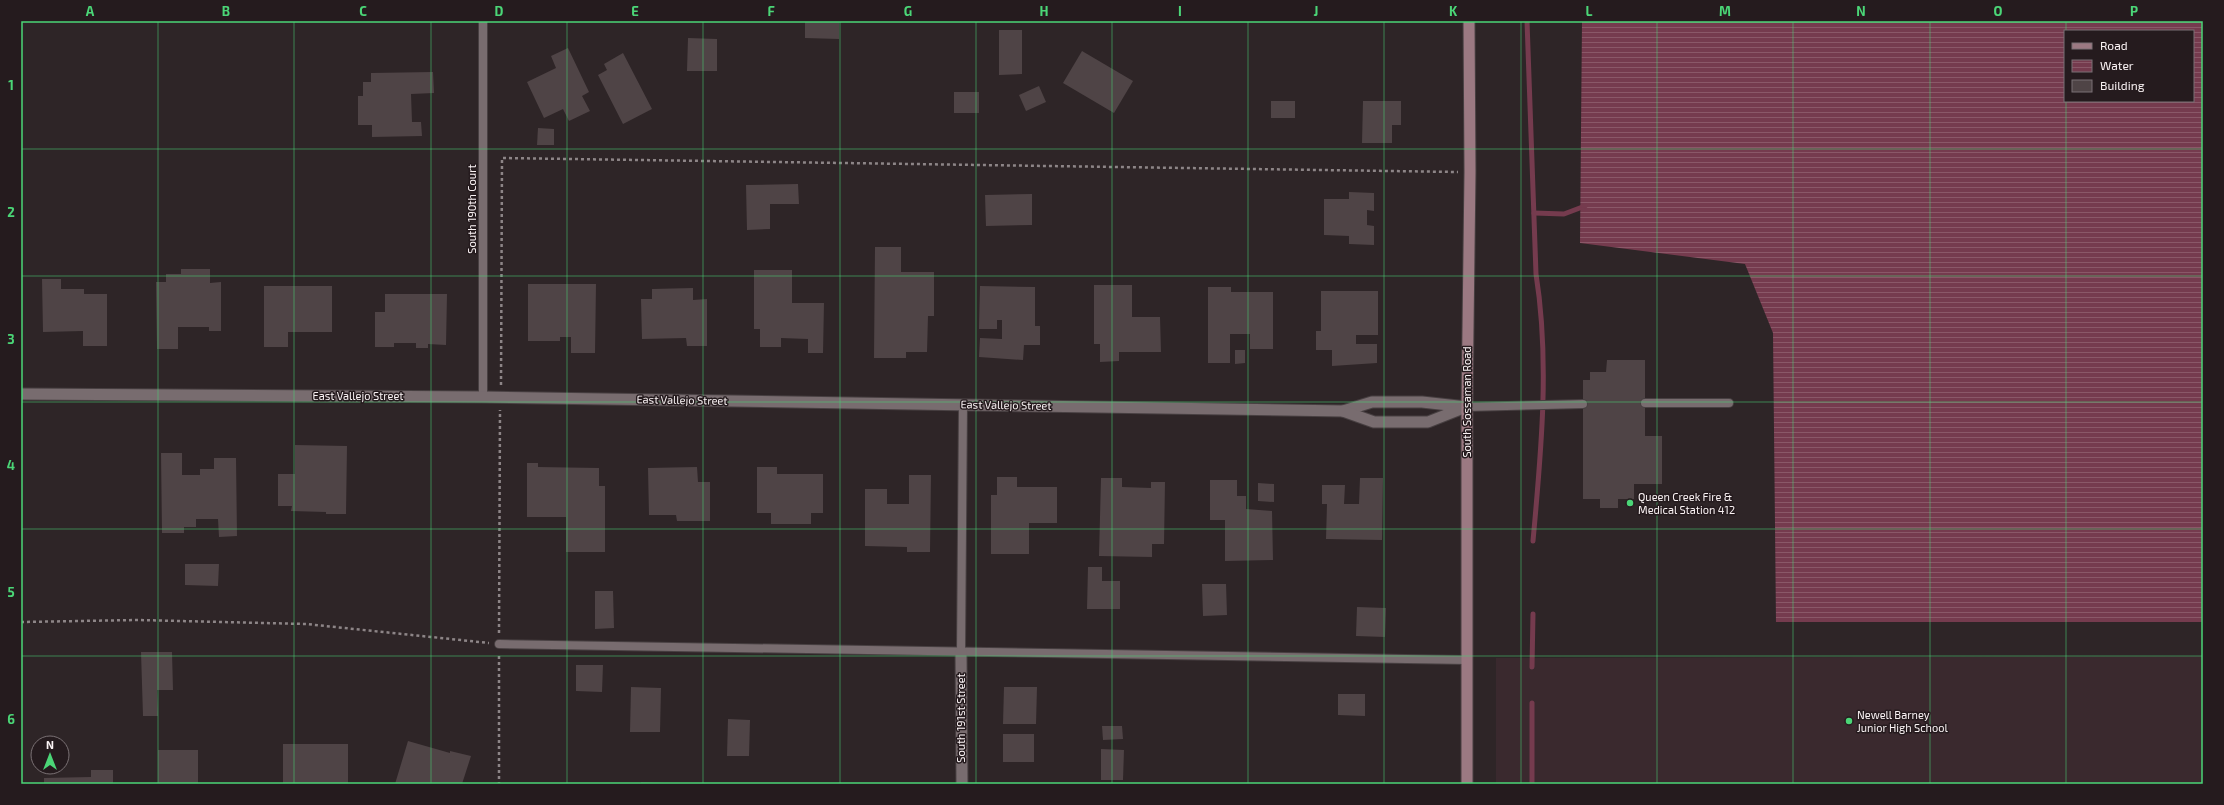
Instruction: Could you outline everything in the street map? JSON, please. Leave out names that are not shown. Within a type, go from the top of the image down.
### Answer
[{"type":"main road","name":"South Sossaman Road","points":[[1467,784],[1467,407],[1470,172],[1469,21]]},
{"type":"street","name":"East Vallejo Street","points":[[21,394],[500,397],[1343,411],[1372,402],[1422,402],[1467,407]]},
{"type":"street","name":"East Vallejo Street","points":[[1343,411],[1374,422],[1428,422],[1467,407]]},
{"type":"street","name":"South 191st Street","points":[[961,652],[962,784]]},
{"type":"lane","name":"South 190th Court","points":[[483,21],[483,397]]},
{"type":"lane","points":[[1645,403],[1729,403]]},
{"type":"lane","points":[[1467,407],[1583,404]]},
{"type":"lane","points":[[961,652],[963,405]]},
{"type":"lane","points":[[499,644],[1467,660]]},
{"type":"path","points":[[499,784],[502,158],[1470,172]]},
{"type":"path","points":[[21,622],[138,620],[306,624],[499,644]]},
{"type":"shaded area","name":"Newell Barney Junior High School","points":[[2203,656],[2203,784],[1496,784],[1496,658]]},
{"type":"water","points":[[1582,21],[2203,21],[2203,622],[1776,622],[1773,333],[1745,264],[1580,243]]},
{"type":"building","points":[[805,21],[839,21],[839,39],[805,38]]},
{"type":"building","points":[[999,30],[1022,30],[1022,74],[999,75]]},
{"type":"building","points":[[688,38],[717,39],[717,71],[687,71]]},
{"type":"building","points":[[568,48],[589,92],[582,96],[590,111],[569,121],[563,109],[544,118],[527,82],[556,68],[551,56]]},
{"type":"building","points":[[1082,51],[1133,81],[1114,113],[1063,83]]},
{"type":"building","points":[[623,53],[652,109],[623,124],[598,75],[607,70],[604,64]]},
{"type":"building","points":[[433,72],[434,93],[411,94],[412,122],[421,122],[422,136],[372,137],[372,125],[358,125],[358,96],[363,96],[363,82],[371,82],[371,73]]},
{"type":"building","points":[[1039,86],[1046,102],[1026,111],[1019,95]]},
{"type":"building","points":[[954,92],[979,92],[979,113],[954,113]]},
{"type":"building","points":[[1271,101],[1295,101],[1295,118],[1271,118]]},
{"type":"building","points":[[1363,101],[1401,101],[1401,125],[1392,125],[1392,143],[1362,143]]},
{"type":"building","points":[[538,128],[554,129],[554,145],[537,145]]},
{"type":"building","points":[[798,184],[799,204],[770,204],[770,229],[747,230],[746,185]]},
{"type":"building","points":[[1349,192],[1374,193],[1374,211],[1367,210],[1367,225],[1374,226],[1374,245],[1349,244],[1349,236],[1324,235],[1324,199],[1349,199]]},
{"type":"building","points":[[1032,194],[1032,225],[986,226],[985,195]]},
{"type":"building","points":[[875,247],[901,247],[901,272],[934,272],[934,316],[928,316],[927,352],[906,352],[906,358],[874,358]]},
{"type":"building","points":[[181,269],[210,269],[210,283],[221,282],[221,331],[209,331],[209,327],[178,327],[178,349],[157,349],[156,282],[166,282],[166,274],[181,274]]},
{"type":"building","points":[[754,270],[792,270],[792,303],[824,303],[823,353],[808,353],[808,339],[781,338],[781,347],[760,347],[760,329],[754,329]]},
{"type":"building","points":[[42,279],[61,279],[61,289],[84,289],[84,294],[107,294],[107,346],[83,346],[83,331],[43,332]]},
{"type":"building","points":[[528,284],[596,284],[595,353],[571,353],[571,337],[560,337],[560,341],[528,341]]},
{"type":"building","points":[[1094,285],[1132,285],[1132,317],[1160,317],[1161,352],[1119,352],[1119,361],[1100,362],[1100,344],[1094,344]]},
{"type":"building","points":[[264,286],[332,286],[332,332],[288,332],[288,347],[264,347]]},
{"type":"building","points":[[980,286],[1035,287],[1035,326],[1040,326],[1040,345],[1024,345],[1023,360],[979,357],[980,338],[1002,339],[1002,320],[997,320],[997,329],[979,329]]},
{"type":"building","points":[[1208,287],[1231,287],[1231,292],[1273,292],[1273,349],[1250,349],[1250,334],[1230,334],[1230,363],[1208,363]]},
{"type":"building","points":[[693,288],[693,300],[707,299],[707,346],[687,346],[686,338],[642,339],[641,299],[652,299],[652,289]]},
{"type":"building","points":[[1321,291],[1378,291],[1378,335],[1356,335],[1356,344],[1377,344],[1377,363],[1332,366],[1332,350],[1316,350],[1316,331],[1321,331]]},
{"type":"building","points":[[385,294],[447,294],[446,345],[428,344],[428,348],[416,348],[416,343],[394,343],[394,347],[375,347],[375,312],[385,312]]},
{"type":"building","points":[[1235,350],[1245,350],[1245,363],[1235,364]]},
{"type":"building","points":[[1607,360],[1645,360],[1645,436],[1662,436],[1662,484],[1634,484],[1634,499],[1618,499],[1618,508],[1600,508],[1600,499],[1583,499],[1583,380],[1590,380],[1590,372],[1606,372]]},
{"type":"building","points":[[295,445],[347,446],[346,514],[291,511],[292,506],[278,506],[278,474],[295,474]]},
{"type":"building","points":[[161,453],[182,453],[182,475],[200,475],[200,469],[214,469],[214,458],[236,458],[237,536],[219,537],[218,519],[196,519],[196,527],[184,527],[184,533],[162,533]]},
{"type":"building","points":[[527,463],[538,463],[538,467],[599,468],[599,486],[605,486],[605,552],[566,552],[566,517],[527,517]]},
{"type":"building","points":[[697,467],[698,482],[710,482],[710,521],[677,521],[676,515],[649,515],[648,468]]},
{"type":"building","points":[[757,467],[777,467],[777,474],[823,474],[823,513],[811,513],[811,524],[771,524],[771,513],[757,513]]},
{"type":"building","points":[[909,475],[931,475],[930,552],[907,552],[907,547],[865,546],[865,489],[887,489],[887,504],[909,504]]},
{"type":"building","points":[[997,477],[1017,477],[1017,487],[1057,487],[1057,523],[1029,523],[1029,554],[991,554],[991,495],[997,495]]},
{"type":"building","points":[[1101,478],[1122,478],[1122,487],[1151,488],[1151,482],[1165,482],[1164,544],[1152,544],[1152,557],[1099,556]]},
{"type":"building","points":[[1360,478],[1383,478],[1382,540],[1326,539],[1327,504],[1322,504],[1322,485],[1345,485],[1344,504],[1359,504]]},
{"type":"building","points":[[1210,480],[1237,480],[1237,496],[1246,496],[1246,509],[1272,511],[1273,560],[1225,561],[1225,520],[1210,520]]},
{"type":"building","points":[[1258,483],[1274,484],[1274,502],[1258,501]]},
{"type":"building","points":[[185,564],[219,564],[218,586],[185,585]]},
{"type":"building","points":[[1088,567],[1102,567],[1102,581],[1120,581],[1120,609],[1087,609]]},
{"type":"building","points":[[1202,584],[1226,584],[1227,615],[1203,616]]},
{"type":"building","points":[[595,591],[613,591],[614,628],[595,629]]},
{"type":"building","points":[[1357,607],[1386,608],[1385,637],[1356,636]]},
{"type":"building","points":[[141,652],[172,652],[173,690],[157,690],[158,716],[143,716]]},
{"type":"building","points":[[576,665],[603,665],[602,692],[576,691]]},
{"type":"building","points":[[631,687],[661,688],[660,732],[630,732]]},
{"type":"building","points":[[1004,687],[1037,687],[1036,724],[1003,724]]},
{"type":"building","points":[[1338,694],[1365,694],[1365,716],[1338,715]]},
{"type":"building","points":[[728,719],[750,720],[749,756],[727,756]]},
{"type":"building","points":[[1102,726],[1122,726],[1123,739],[1103,740]]},
{"type":"building","points":[[1003,734],[1034,734],[1034,762],[1003,762]]},
{"type":"building","points":[[408,741],[450,753],[450,751],[471,756],[462,784],[395,784]]},
{"type":"building","points":[[283,744],[348,744],[348,784],[283,784]]},
{"type":"building","points":[[1101,749],[1124,750],[1123,780],[1101,780]]},
{"type":"building","points":[[158,750],[198,750],[198,784],[158,784]]},
{"type":"building","points":[[91,770],[113,770],[113,784],[44,784],[44,778],[91,777]]},
{"type":"building","points":[[641,782],[665,783],[665,784],[641,784]]},
{"type":"waterway","points":[[1527,21],[1536,274],[1543,340],[1543,408],[1533,541]]},
{"type":"waterway","points":[[1534,213],[1564,214],[1585,206]]},
{"type":"waterway","points":[[1532,667],[1533,614]]},
{"type":"waterway","points":[[1532,703],[1532,784]]},
{"type":"place","name":"Queen Creek Fire & Medical Station 412","points":[[1630,503]]},
{"type":"place","name":"Newell Barney Junior High School","points":[[1849,721]]}]
